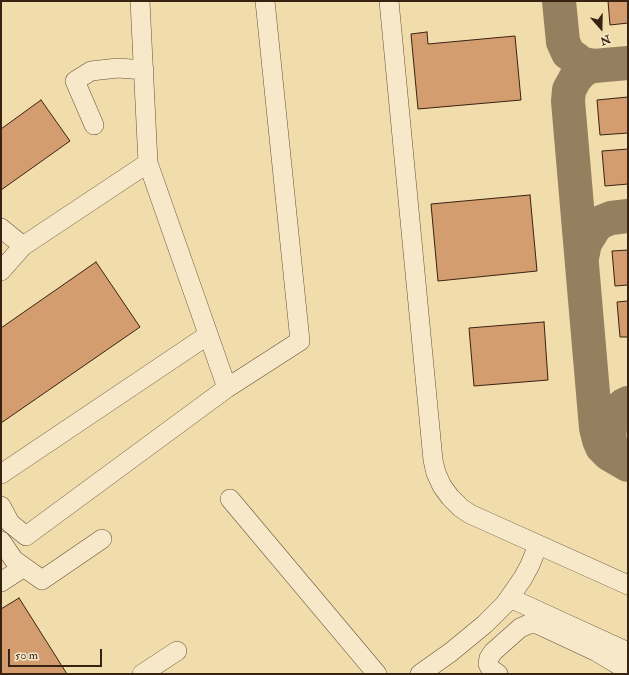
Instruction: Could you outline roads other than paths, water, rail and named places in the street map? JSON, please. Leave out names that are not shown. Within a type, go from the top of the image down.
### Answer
[{"type":"lane","points":[[140,1],[148,163],[227,388]]},
{"type":"lane","points":[[1,506],[10,523],[26,536],[227,388],[300,341],[264,1]]},
{"type":"lane","points":[[389,1],[433,460],[436,473],[442,486],[450,497],[461,508],[470,514],[628,585]]},
{"type":"lane","points":[[94,125],[75,81],[91,71],[118,68],[144,70]]},
{"type":"lane","points":[[1,271],[23,246],[148,163]]},
{"type":"lane","points":[[1,228],[23,246]]},
{"type":"lane","points":[[1,474],[208,335]]},
{"type":"lane","points":[[230,499],[377,674]]},
{"type":"lane","points":[[1,541],[14,560],[42,580],[102,539]]},
{"type":"lane","points":[[420,674],[451,652],[485,624],[505,604],[524,578],[538,545]]},
{"type":"lane","points":[[1,582],[24,567]]},
{"type":"lane","points":[[510,598],[628,652]]},
{"type":"lane","points":[[498,674],[491,670],[488,664],[489,658],[493,652],[520,628],[529,624],[537,624],[597,652],[622,667],[627,674]]},
{"type":"lane","points":[[142,674],[177,651]]}]
